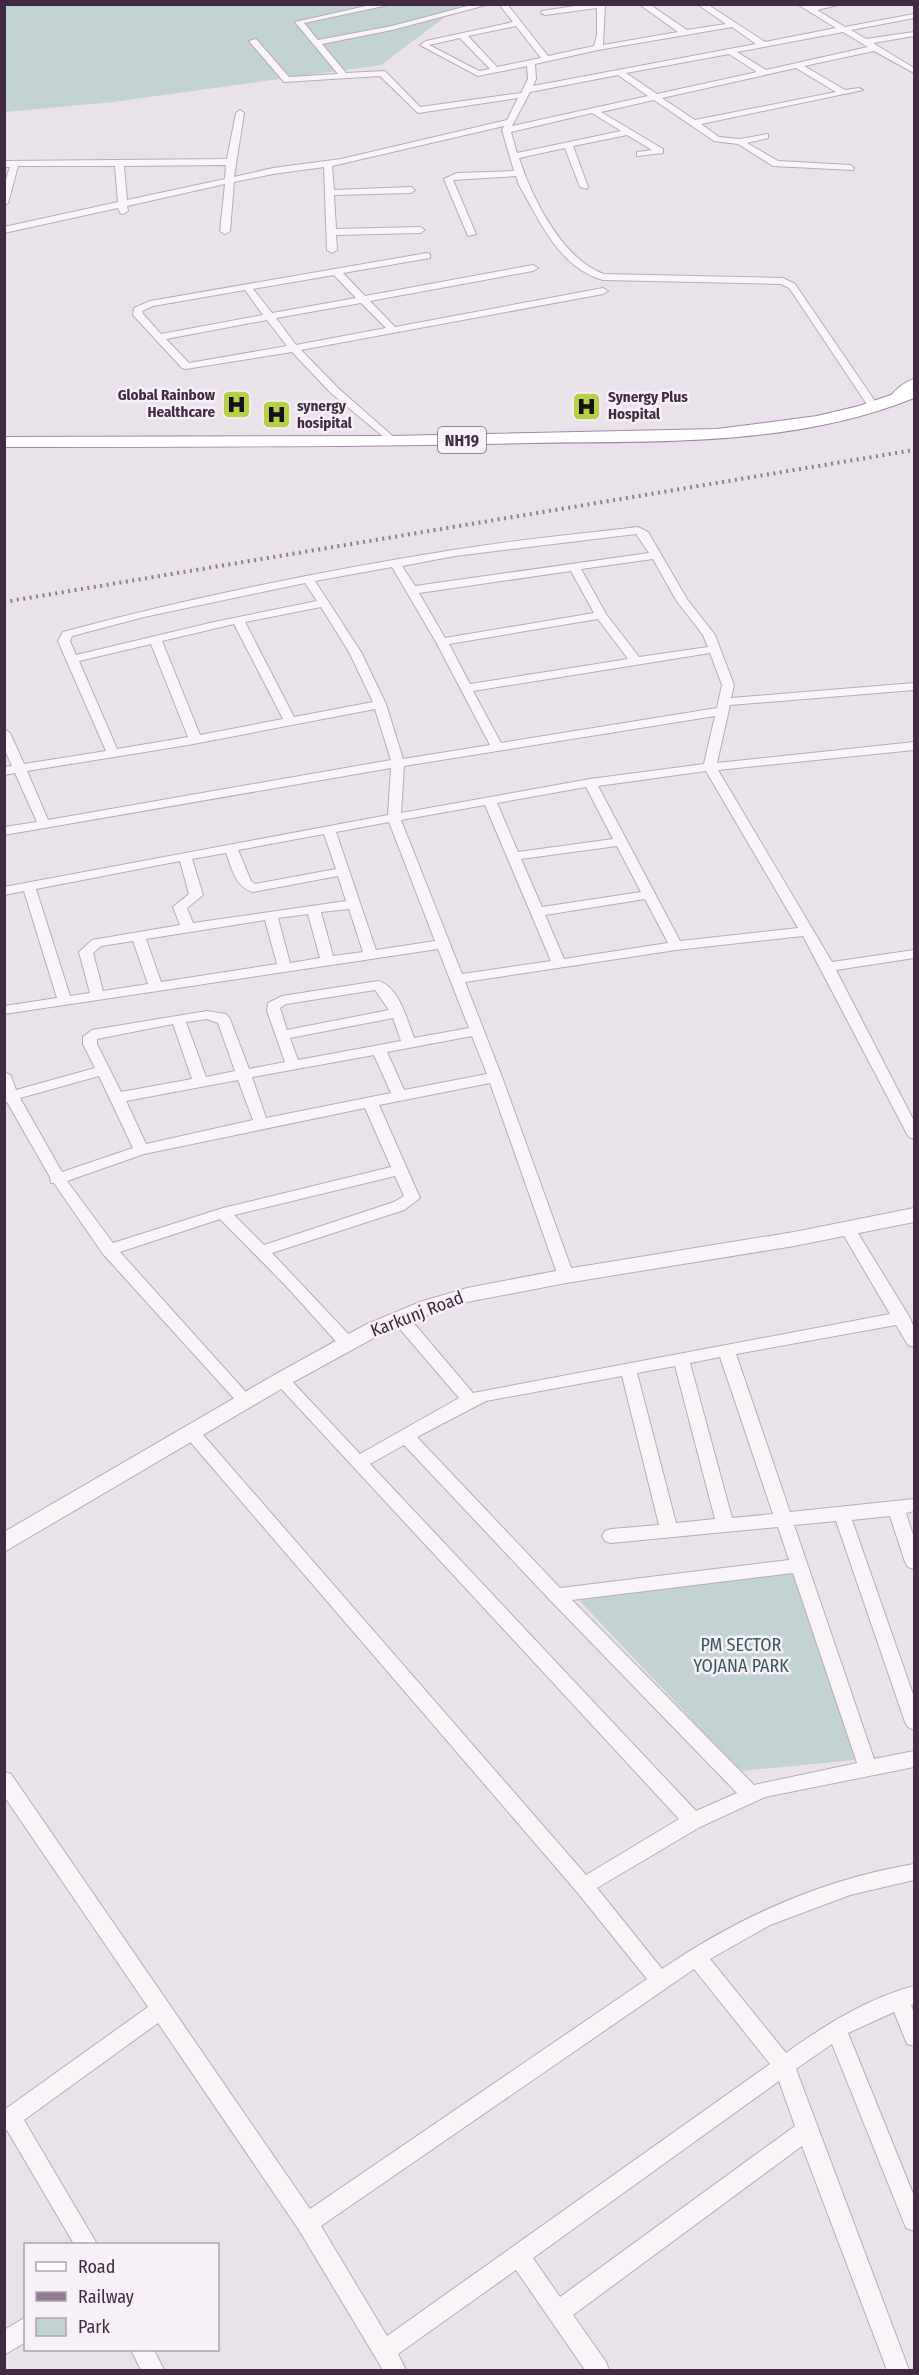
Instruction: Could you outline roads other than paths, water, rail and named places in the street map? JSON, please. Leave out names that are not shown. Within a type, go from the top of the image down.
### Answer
[{"type":"highway","name":"NH19","points":[[4,442],[392,441],[717,434],[811,424],[874,407],[915,392]]},
{"type":"highway","name":"NH19","points":[[4,450],[544,446],[737,442],[839,431],[881,420],[915,407]]},
{"type":"main road","points":[[896,399],[915,384]]},
{"type":"street","points":[[344,76],[299,22],[389,4]]},
{"type":"street","points":[[317,43],[392,28],[486,4]]},
{"type":"street","points":[[503,4],[546,59]]},
{"type":"street","points":[[643,4],[685,33]]},
{"type":"street","points":[[701,4],[764,45]]},
{"type":"street","points":[[804,6],[838,4]]},
{"type":"street","points":[[545,13],[601,5],[601,35],[598,48]]},
{"type":"street","points":[[804,6],[866,46],[890,65],[905,73],[915,71]]},
{"type":"street","points":[[253,41],[289,81],[382,73],[415,108],[420,110],[523,93],[619,72],[915,16]]},
{"type":"street","points":[[519,23],[424,45],[474,73],[732,24]]},
{"type":"street","points":[[841,30],[856,43],[876,48],[915,71]]},
{"type":"street","points":[[4,238],[230,184],[508,126],[594,111],[796,65],[915,34]]},
{"type":"street","points":[[462,35],[495,70]]},
{"type":"street","points":[[730,51],[763,72]]},
{"type":"street","points":[[890,65],[915,60]]},
{"type":"street","points":[[531,63],[532,79],[508,126],[513,156],[523,185],[559,245],[586,271],[603,276],[772,279],[792,286],[874,407]]},
{"type":"street","points":[[796,65],[844,93]]},
{"type":"street","points":[[619,72],[717,139],[740,142],[765,136]]},
{"type":"street","points":[[695,123],[859,90]]},
{"type":"street","points":[[594,111],[660,151],[640,154]]},
{"type":"street","points":[[225,231],[231,162],[240,113]]},
{"type":"street","points":[[513,156],[628,132]]},
{"type":"street","points":[[740,142],[776,164],[850,168]]},
{"type":"street","points":[[568,145],[584,187]]},
{"type":"street","points":[[4,164],[231,162]]},
{"type":"street","points":[[4,203],[15,163]]},
{"type":"street","points":[[118,163],[122,208]]},
{"type":"street","points":[[328,165],[332,250]]},
{"type":"street","points":[[471,234],[448,179],[457,176],[519,172]]},
{"type":"street","points":[[329,193],[411,190]]},
{"type":"street","points":[[4,230],[122,208]]},
{"type":"street","points":[[331,232],[420,230]]},
{"type":"street","points":[[427,256],[247,287],[141,307],[137,310],[138,315],[186,366],[203,365],[603,291]]},
{"type":"street","points":[[158,337],[533,268]]},
{"type":"street","points":[[335,271],[392,329]]},
{"type":"street","points":[[247,287],[293,347],[335,391],[392,441]]},
{"type":"street","points":[[113,753],[64,637],[74,631],[248,590],[455,553],[633,530],[644,534],[682,600],[709,635],[728,685],[710,767],[828,967],[915,1134]]},
{"type":"street","points":[[413,590],[658,555]]},
{"type":"street","points":[[396,564],[442,642],[497,747]]},
{"type":"street","points":[[574,567],[601,615],[635,660]]},
{"type":"street","points":[[309,580],[354,652],[380,704],[398,763],[394,818],[441,944],[495,1077],[566,1276]]},
{"type":"street","points":[[72,659],[238,620],[324,603]]},
{"type":"street","points":[[442,642],[601,615]]},
{"type":"street","points":[[238,620],[290,721]]},
{"type":"street","points":[[155,639],[195,739]]},
{"type":"street","points":[[467,688],[714,649]]},
{"type":"street","points":[[4,831],[724,707],[915,686]]},
{"type":"street","points":[[4,771],[195,739],[380,704]]},
{"type":"street","points":[[4,733],[44,824]]},
{"type":"street","points":[[4,891],[329,829],[590,783],[710,767],[915,746]]},
{"type":"street","points":[[590,783],[676,946]]},
{"type":"street","points":[[489,800],[559,963]]},
{"type":"street","points":[[329,829],[371,954]]},
{"type":"street","points":[[514,856],[620,842]]},
{"type":"street","points":[[231,849],[245,883],[253,888],[344,871]]},
{"type":"street","points":[[185,857],[196,895],[180,907],[188,928]]},
{"type":"street","points":[[29,887],[65,1001]]},
{"type":"street","points":[[536,912],[648,895]]},
{"type":"street","points":[[98,996],[86,952],[98,943],[354,904]]},
{"type":"street","points":[[313,909],[328,960]]},
{"type":"street","points":[[270,915],[285,968]]},
{"type":"street","points":[[457,980],[676,946],[807,931]]},
{"type":"street","points":[[138,936],[156,988]]},
{"type":"street","points":[[4,1010],[441,944]]},
{"type":"street","points":[[828,967],[915,954]]},
{"type":"street","points":[[294,1066],[273,1006],[282,1000],[378,985],[383,988],[397,1013],[409,1044]]},
{"type":"street","points":[[283,1035],[397,1013]]},
{"type":"street","points":[[141,1150],[90,1044],[90,1037],[96,1033],[207,1015],[221,1017],[225,1022],[261,1123]]},
{"type":"street","points":[[178,1019],[201,1084]]},
{"type":"street","points":[[117,1098],[476,1031]]},
{"type":"street","points":[[379,1049],[399,1096]]},
{"type":"street","points":[[7,1097],[103,1070]]},
{"type":"street","points":[[4,1076],[7,1097],[56,1179],[108,1250],[245,1400]]},
{"type":"street","points":[[56,1179],[141,1150],[261,1123],[495,1077]]},
{"type":"street","points":[[261,1251],[409,1202],[412,1198],[370,1102]]},
{"type":"street","points":[[108,1250],[223,1213],[399,1170]]},
{"type":"street","points":[[223,1213],[347,1343]]},
{"type":"street","name":"Karkunj Road","points":[[4,1543],[280,1380],[347,1343],[427,1307],[467,1295],[566,1276],[848,1229],[915,1215]]},
{"type":"street","points":[[848,1229],[915,1341]]},
{"type":"street","points":[[359,1462],[470,1400],[484,1395],[902,1317]]},
{"type":"street","points":[[400,1318],[470,1400]]},
{"type":"street","points":[[726,1350],[868,1768]]},
{"type":"street","points":[[681,1359],[725,1524]]},
{"type":"street","points":[[628,1369],[669,1530]]},
{"type":"street","points":[[280,1380],[693,1821]]},
{"type":"street","points":[[192,1433],[584,1886],[661,1983]]},
{"type":"street","points":[[406,1436],[556,1595],[751,1795]]},
{"type":"street","points":[[611,1536],[896,1509],[915,1505]]},
{"type":"street","points":[[896,1509],[915,1562]]},
{"type":"street","points":[[842,1514],[915,1722]]},
{"type":"street","points":[[556,1595],[800,1565]]},
{"type":"street","points":[[584,1886],[693,1821],[751,1795],[915,1759]]},
{"type":"street","points":[[4,1780],[307,2223],[395,2370]]},
{"type":"street","points":[[307,2223],[696,1957],[763,1919],[850,1887],[915,1872]]},
{"type":"street","points":[[696,1957],[784,2065],[898,2370]]},
{"type":"street","points":[[383,2352],[836,2029],[907,1998],[915,2037]]},
{"type":"street","points":[[85,2243],[8,2120],[160,2010]]},
{"type":"street","points":[[836,2029],[915,2222]]},
{"type":"street","points":[[558,2312],[807,2130]]},
{"type":"street","points":[[519,2256],[598,2370]]},
{"type":"street","points":[[4,2344],[24,2329]]},
{"type":"street","points":[[143,2351],[153,2370]]},
{"type":"railway","points":[[4,602],[914,450]]},
{"type":"place","name":"Global Rainbow Healthcare","points":[[236,404]]},
{"type":"place","name":"Synergy Plus Hospital","points":[[587,406]]},
{"type":"place","name":"synergy hosipital","points":[[276,415]]},
{"type":"park label","name":"PM SECTOR YOJANA PARK","points":[[741,1655]]}]
